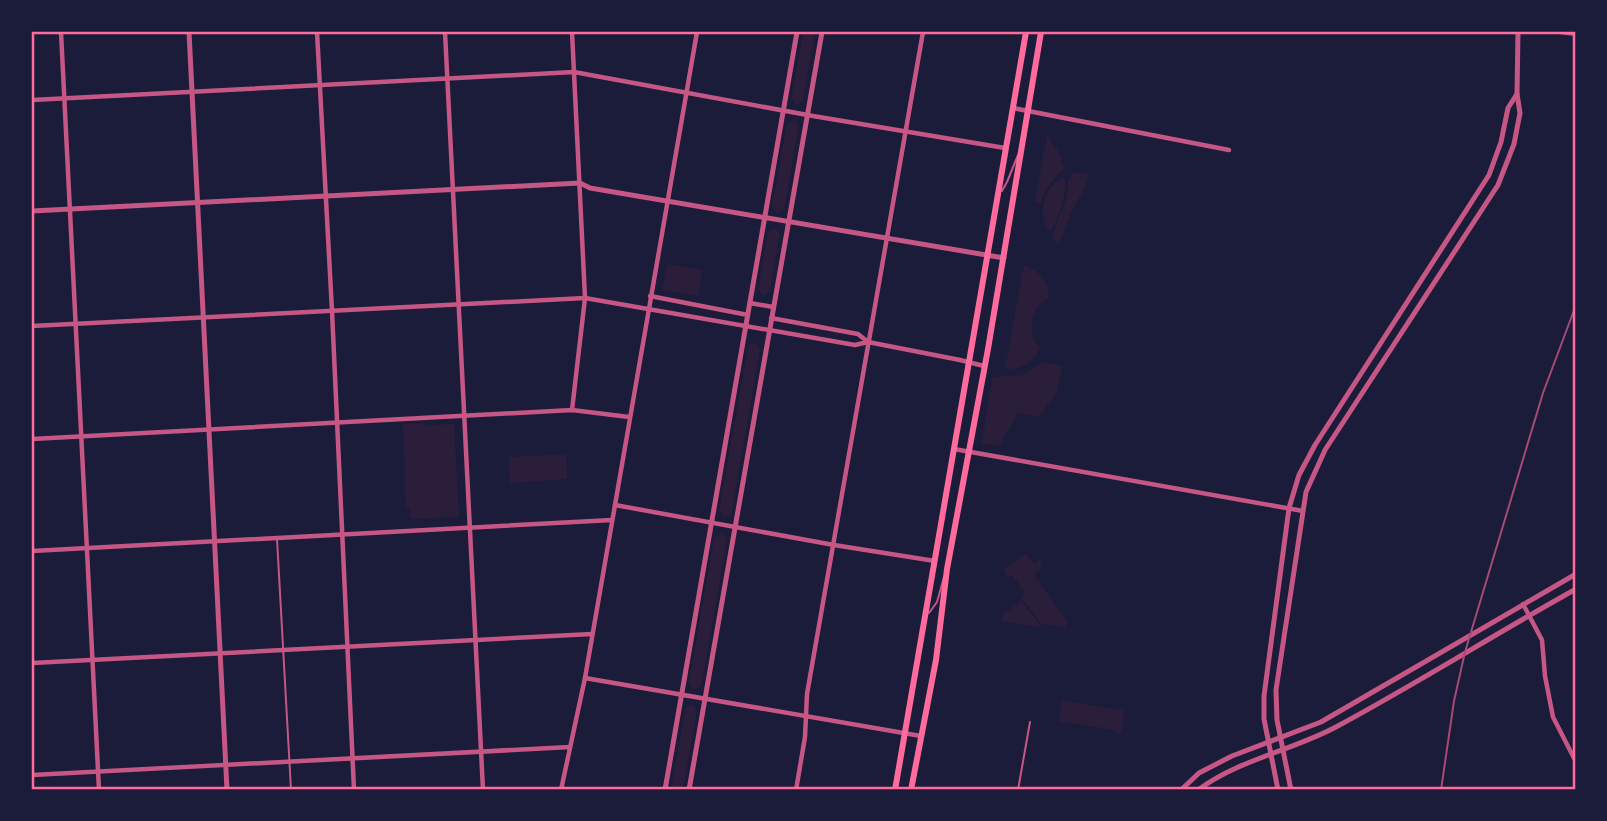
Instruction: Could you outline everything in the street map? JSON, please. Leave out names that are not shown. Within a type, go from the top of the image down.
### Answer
[{"type":"main road","points":[[895,789],[1026,32]]},
{"type":"main road","points":[[911,789],[936,660],[947,569],[1004,258],[1041,32]]},
{"type":"street","points":[[61,32],[99,789]]},
{"type":"street","points":[[189,32],[227,789]]},
{"type":"street","points":[[317,32],[354,789]]},
{"type":"street","points":[[444,32],[483,789]]},
{"type":"street","points":[[572,32],[585,298],[572,410]]},
{"type":"street","points":[[561,789],[585,678],[697,32]]},
{"type":"street","points":[[665,789],[797,32]]},
{"type":"street","points":[[689,789],[822,32]]},
{"type":"street","points":[[796,789],[805,737],[807,694],[923,32]]},
{"type":"street","points":[[1291,789],[1276,720],[1276,691],[1309,482],[1325,450],[1499,185],[1518,129],[1521,108],[1517,94],[1518,32]]},
{"type":"street","points":[[1561,32],[1576,34]]},
{"type":"street","points":[[32,100],[574,72],[1005,148]]},
{"type":"street","points":[[1278,789],[1264,696],[1289,508],[1299,475],[1310,453],[1489,176],[1501,142],[1508,108],[1517,94]]},
{"type":"street","points":[[1012,108],[1229,150]]},
{"type":"street","points":[[32,211],[580,184],[590,188],[1004,258]]},
{"type":"street","points":[[650,296],[748,314]]},
{"type":"street","points":[[32,326],[585,298],[855,345],[868,342],[984,366]]},
{"type":"street","points":[[750,303],[773,307]]},
{"type":"street","points":[[771,318],[858,334],[868,342]]},
{"type":"street","points":[[32,439],[572,410],[629,417]]},
{"type":"street","points":[[953,449],[1303,511]]},
{"type":"street","points":[[615,505],[935,561]]},
{"type":"street","points":[[32,551],[612,520]]},
{"type":"street","points":[[1181,789],[1199,773],[1232,755],[1321,722],[1576,574]]},
{"type":"street","points":[[1198,789],[1226,772],[1336,727],[1576,589]]},
{"type":"street","points":[[1523,604],[1542,640],[1545,676],[1553,717],[1576,762]]},
{"type":"street","points":[[32,663],[592,634]]},
{"type":"street","points":[[585,678],[921,736]]},
{"type":"street","points":[[32,775],[570,747]]},
{"type":"lane","points":[[999,195],[1021,148]]},
{"type":"lane","points":[[276,537],[291,789]]},
{"type":"lane","points":[[926,617],[937,603],[940,585],[947,569]]},
{"type":"lane","points":[[1017,789],[1030,722]]},
{"type":"shaded area","points":[[803,32],[815,32],[803,101],[796,105],[791,99]]},
{"type":"shaded area","points":[[794,119],[799,125],[784,209],[777,213],[772,206],[787,123]]},
{"type":"shaded area","points":[[1047,135],[1059,152],[1064,168],[1048,188],[1041,203],[1035,202]]},
{"type":"shaded area","points":[[1072,173],[1089,174],[1085,188],[1071,212],[1059,243],[1053,238],[1064,205],[1068,180]]},
{"type":"shaded area","points":[[1061,178],[1065,180],[1064,200],[1051,230],[1047,229],[1043,215],[1044,201],[1050,188]]},
{"type":"shaded area","points":[[775,227],[780,234],[770,291],[763,296],[758,289],[768,231]]},
{"type":"shaded area","points":[[667,264],[702,270],[698,296],[662,290]]},
{"type":"shaded area","points":[[1024,265],[1042,277],[1048,292],[1049,298],[1038,307],[1032,320],[1033,335],[1040,348],[1026,364],[1005,369]]},
{"type":"shaded area","points":[[750,344],[757,344],[760,350],[732,512],[724,517],[719,510]]},
{"type":"shaded area","points":[[1043,362],[1062,366],[1057,392],[1039,417],[1016,413],[1001,446],[982,444],[992,377],[1023,375]]},
{"type":"shaded area","points":[[425,423],[426,427],[454,424],[459,517],[411,519],[410,509],[406,509],[403,424]]},
{"type":"shaded area","points":[[566,454],[567,479],[510,483],[509,457]]},
{"type":"shaded area","points":[[722,533],[727,540],[702,684],[694,689],[689,681],[714,538]]},
{"type":"shaded area","points":[[1026,553],[1034,564],[1042,558],[1040,570],[1034,575],[1067,621],[1065,628],[1040,623],[1021,597],[1025,593],[1012,575],[1008,577],[1004,572],[1005,568]]},
{"type":"shaded area","points":[[1022,601],[1044,628],[1001,621],[1003,614]]},
{"type":"shaded area","points":[[1062,700],[1124,711],[1121,732],[1117,734],[1114,730],[1059,721]]},
{"type":"shaded area","points":[[692,704],[697,711],[683,789],[671,789],[685,709]]},
{"type":"railway","points":[[1441,790],[1454,701],[1465,652],[1543,393],[1576,305]]}]
